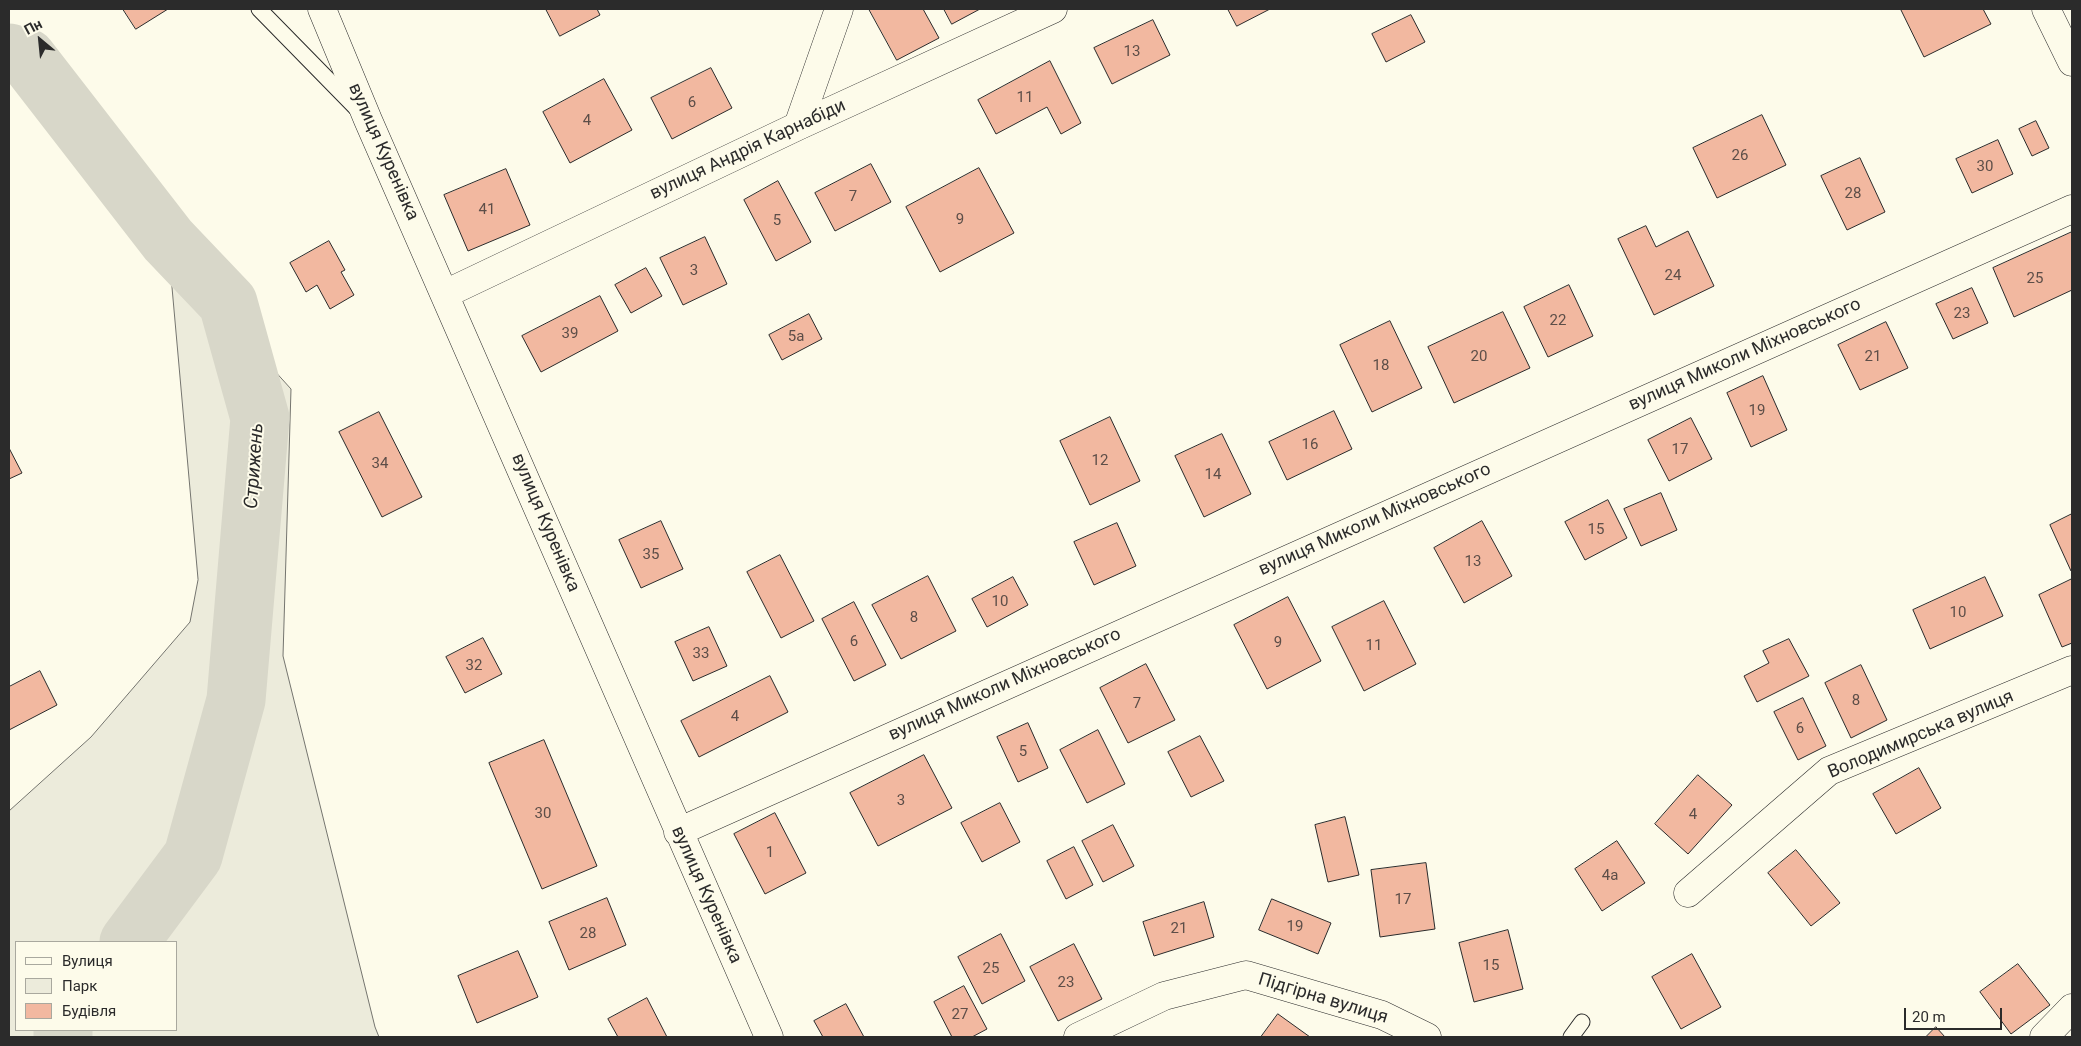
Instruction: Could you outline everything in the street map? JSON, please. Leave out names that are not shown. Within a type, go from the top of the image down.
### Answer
[{"type":"street","name":"вулиця Куренівка","points":[[322,9],[368,120],[769,1037]]},
{"type":"street","points":[[798,126],[839,9]]},
{"type":"street","name":"вулиця Андрія Карнабіди","points":[[445,294],[798,126],[1053,9]]},
{"type":"street","points":[[2046,9],[2072,62]]},
{"type":"street","name":"вулиця Миколи Міхновського","points":[[678,832],[2072,209]]},
{"type":"street","name":"Володимирська вулиця","points":[[1688,893],[1829,771],[2072,670]]},
{"type":"street","name":"Підгірна вулиця","points":[[1078,1037],[1164,996],[1246,975],[1382,1015],[1427,1037]]},
{"type":"street","points":[[2044,1037],[2072,1008]]},
{"type":"lane","points":[[259,9],[368,120]]},
{"type":"lane","points":[[1570,1037],[1582,1022]]},
{"type":"green space","points":[[168,240],[234,326],[291,389],[283,656],[379,1037],[9,1037],[9,811],[91,737],[190,622],[198,580]]},
{"type":"building","points":[[123,9],[168,9],[136,29]]},
{"type":"building","points":[[546,9],[597,9],[600,15],[560,36]]},
{"type":"building","points":[[869,9],[923,9],[939,38],[897,60]]},
{"type":"building","points":[[944,9],[980,9],[952,24]]},
{"type":"building","points":[[1228,9],[1270,9],[1237,26]]},
{"type":"building","points":[[1983,9],[1991,24],[1924,57],[1901,10]]},
{"type":"building","points":[[1411,15],[1425,42],[1386,62],[1372,34]]},
{"type":"building","points":[[1153,20],[1170,55],[1112,84],[1094,48]]},
{"type":"building","points":[[1050,61],[1081,123],[1061,134],[1047,107],[996,134],[978,100]]},
{"type":"building","points":[[711,68],[732,108],[672,139],[651,98]]},
{"type":"building","points":[[604,79],[632,130],[570,163],[543,112]]},
{"type":"building","points":[[1762,115],[1786,165],[1717,198],[1693,148]]},
{"type":"building","points":[[2036,121],[2049,148],[2032,156],[2019,129]]},
{"type":"building","points":[[1998,140],[2013,174],[1972,193],[1956,159]]},
{"type":"building","points":[[1860,158],[1885,212],[1847,230],[1821,176]]},
{"type":"building","points":[[871,164],[891,202],[835,231],[815,193]]},
{"type":"building","points":[[979,168],[1014,233],[940,272],[906,207]]},
{"type":"building","points":[[506,169],[530,225],[468,251],[444,195]]},
{"type":"building","points":[[778,181],[811,242],[776,261],[744,200]]},
{"type":"building","points":[[1646,226],[1656,247],[1688,231],[1714,286],[1654,315],[1618,239]]},
{"type":"building","points":[[2072,232],[2072,290],[2014,317],[1993,268]]},
{"type":"building","points":[[705,237],[727,284],[683,305],[660,258]]},
{"type":"building","points":[[329,241],[345,270],[341,272],[354,295],[330,309],[317,285],[306,292],[290,263]]},
{"type":"building","points":[[646,268],[662,296],[631,313],[615,285]]},
{"type":"building","points":[[1569,285],[1593,336],[1548,357],[1524,307]]},
{"type":"building","points":[[1972,288],[1988,323],[1953,339],[1936,304]]},
{"type":"building","points":[[600,296],[618,331],[541,372],[522,336]]},
{"type":"building","points":[[1503,312],[1530,368],[1454,403],[1428,347]]},
{"type":"building","points":[[809,314],[822,339],[782,360],[769,335]]},
{"type":"building","points":[[1390,321],[1422,388],[1372,412],[1340,345]]},
{"type":"building","points":[[1886,322],[1908,368],[1860,390],[1838,345]]},
{"type":"building","points":[[1763,376],[1787,430],[1751,447],[1727,393]]},
{"type":"building","points":[[1334,411],[1352,449],[1287,480],[1269,442]]},
{"type":"building","points":[[379,412],[422,497],[382,517],[339,432]]},
{"type":"building","points":[[1110,417],[1140,481],[1090,505],[1060,441]]},
{"type":"building","points":[[1691,418],[1712,459],[1669,481],[1648,440]]},
{"type":"building","points":[[1222,434],[1251,494],[1204,517],[1175,456]]},
{"type":"building","points":[[9,448],[22,473],[9,479]]},
{"type":"building","points":[[1661,493],[1677,530],[1641,546],[1624,509]]},
{"type":"building","points":[[1608,500],[1627,538],[1585,560],[1565,522]]},
{"type":"building","points":[[2072,514],[2072,571],[2071,571],[2050,525]]},
{"type":"building","points":[[661,521],[683,569],[641,588],[619,540]]},
{"type":"building","points":[[1482,521],[1512,576],[1464,603],[1434,548]]},
{"type":"building","points":[[1117,523],[1136,566],[1094,585],[1074,542]]},
{"type":"building","points":[[780,555],[814,621],[781,638],[747,572]]},
{"type":"building","points":[[928,576],[956,631],[901,659],[872,605]]},
{"type":"building","points":[[1013,577],[1028,605],[987,627],[972,599]]},
{"type":"building","points":[[1985,577],[2003,616],[1930,649],[1913,610]]},
{"type":"building","points":[[2072,579],[2072,643],[2062,647],[2039,595]]},
{"type":"building","points":[[1288,597],[1321,661],[1267,689],[1234,625]]},
{"type":"building","points":[[1384,601],[1416,664],[1364,691],[1332,627]]},
{"type":"building","points":[[854,602],[886,665],[854,681],[822,619]]},
{"type":"building","points":[[709,627],[727,666],[693,681],[675,642]]},
{"type":"building","points":[[483,638],[502,674],[465,693],[446,657]]},
{"type":"building","points":[[1789,639],[1809,676],[1757,702],[1744,676],[1769,663],[1763,651]]},
{"type":"building","points":[[1146,664],[1175,720],[1128,743],[1100,688]]},
{"type":"building","points":[[1861,665],[1887,720],[1851,738],[1825,683]]},
{"type":"building","points":[[40,671],[57,705],[9,730],[9,687]]},
{"type":"building","points":[[770,676],[788,712],[699,757],[681,721]]},
{"type":"building","points":[[1803,698],[1826,746],[1798,760],[1774,712]]},
{"type":"building","points":[[1028,723],[1048,768],[1018,782],[997,737]]},
{"type":"building","points":[[1098,730],[1125,784],[1087,803],[1060,750]]},
{"type":"building","points":[[1200,736],[1224,781],[1191,797],[1168,752]]},
{"type":"building","points":[[544,740],[597,866],[542,889],[489,763]]},
{"type":"building","points":[[924,755],[952,808],[878,846],[850,793]]},
{"type":"building","points":[[1919,768],[1941,808],[1896,834],[1873,794]]},
{"type":"building","points":[[1698,775],[1732,805],[1688,854],[1655,824]]},
{"type":"building","points":[[1000,803],[1020,842],[982,862],[961,823]]},
{"type":"building","points":[[775,813],[806,873],[765,894],[734,834]]},
{"type":"building","points":[[1345,817],[1359,875],[1328,882],[1315,825]]},
{"type":"building","points":[[1113,825],[1134,866],[1103,882],[1082,841]]},
{"type":"building","points":[[1617,841],[1645,883],[1602,911],[1575,869]]},
{"type":"building","points":[[1074,847],[1093,885],[1066,899],[1047,861]]},
{"type":"building","points":[[1796,850],[1840,903],[1811,926],[1768,873]]},
{"type":"building","points":[[1426,863],[1435,929],[1380,937],[1371,870]]},
{"type":"building","points":[[607,898],[626,945],[569,970],[549,922]]},
{"type":"building","points":[[1272,899],[1331,923],[1318,954],[1259,930]]},
{"type":"building","points":[[1204,902],[1214,937],[1154,956],[1143,922]]},
{"type":"building","points":[[1508,930],[1523,989],[1474,1002],[1459,943]]},
{"type":"building","points":[[1001,934],[1025,981],[982,1004],[958,957]]},
{"type":"building","points":[[1074,944],[1102,999],[1058,1021],[1030,967]]},
{"type":"building","points":[[518,951],[538,997],[477,1023],[458,976]]},
{"type":"building","points":[[1692,954],[1721,1007],[1681,1029],[1652,977]]},
{"type":"building","points":[[2018,964],[2050,1005],[2011,1034],[1980,992]]},
{"type":"building","points":[[964,986],[987,1029],[972,1037],[952,1037],[934,1002]]},
{"type":"building","points":[[647,998],[667,1037],[618,1037],[608,1019]]},
{"type":"building","points":[[846,1004],[864,1037],[823,1037],[814,1021]]},
{"type":"building","points":[[1278,1014],[1310,1037],[1261,1037]]},
{"type":"building","points":[[1936,1027],[1945,1037],[1926,1037]]},
{"type":"waterway","name":"Стрижень","points":[[9,53],[27,58],[168,240],[228,303],[260,418],[236,700],[193,856],[130,941]]},
{"type":"waterway","name":"Стрижень","points":[[63,1031],[63,1037]]}]
